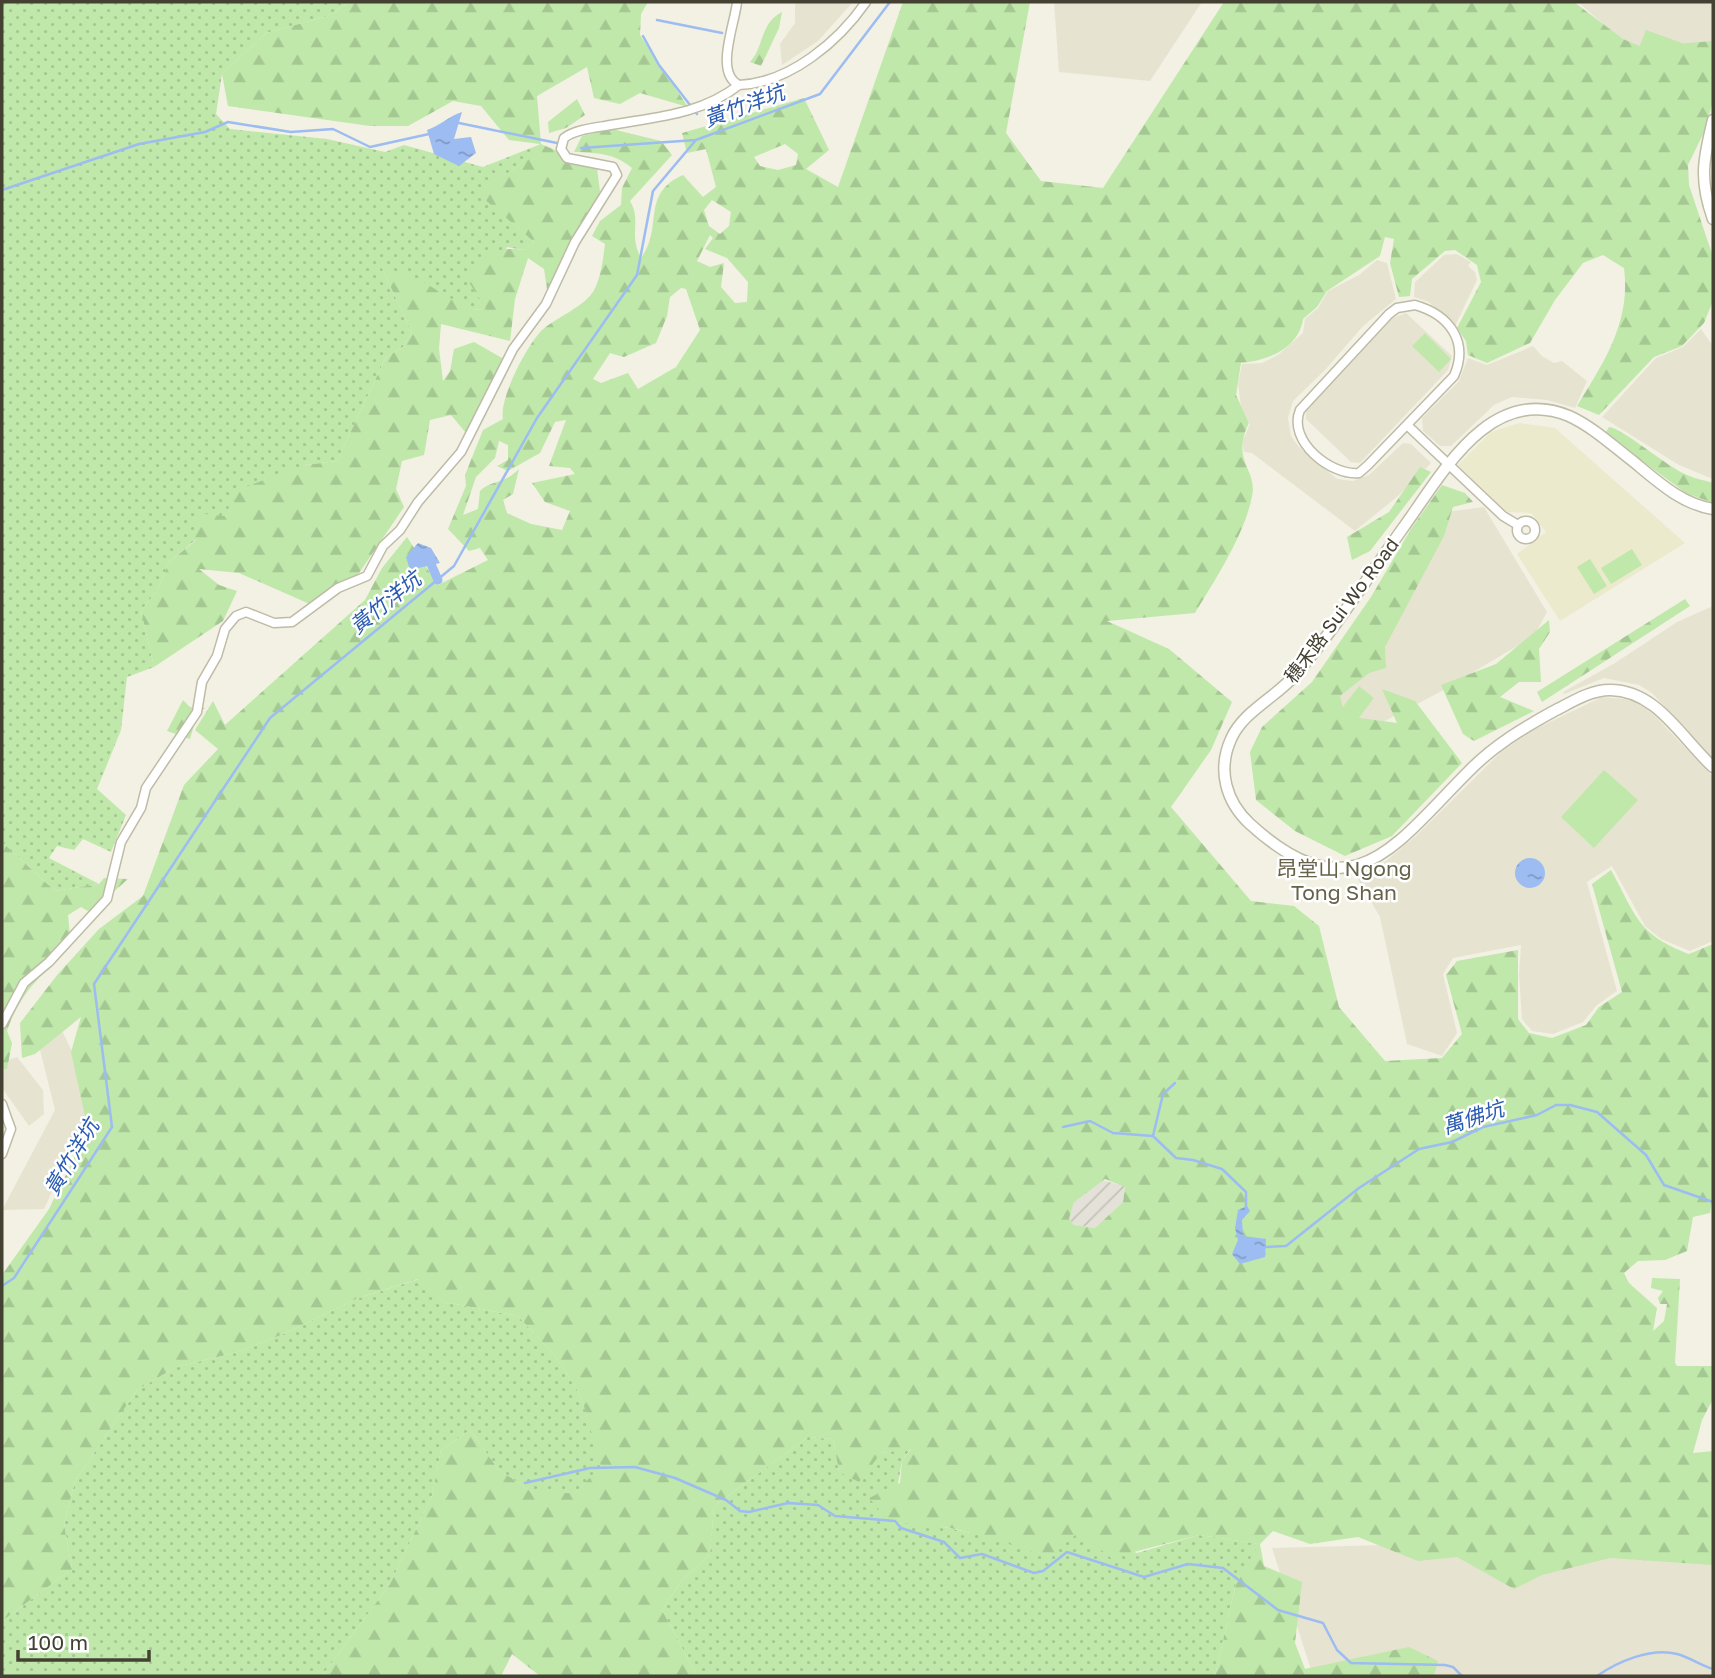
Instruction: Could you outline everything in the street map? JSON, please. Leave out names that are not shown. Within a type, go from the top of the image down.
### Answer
[{"type":"street","points":[[737,2],[727,69],[733,82],[739,85]]},
{"type":"street","points":[[2,1024],[23,983],[49,962],[107,899],[122,839],[135,821],[151,779],[195,715],[204,678],[216,660],[221,638],[231,621],[248,612],[274,623],[292,622],[338,588],[367,576],[383,546],[457,459],[513,349],[546,304],[575,242],[616,177],[617,170],[613,167],[567,158],[561,149],[564,138],[595,128],[688,112],[715,101],[739,85],[768,79],[811,57],[837,36],[866,2]]},
{"type":"street","points":[[1713,120],[1702,168],[1703,192],[1713,219]]},
{"type":"street","points":[[1415,306],[1431,311],[1456,335],[1462,353],[1454,376],[1407,425],[1359,473],[1348,474],[1331,468],[1299,436],[1297,417],[1306,402],[1389,314],[1397,308],[1415,306]]},
{"type":"street","name":"穗禾路 Sui Wo Road","points":[[1713,509],[1681,497],[1590,428],[1567,416],[1549,411],[1524,410],[1494,420],[1476,433],[1449,465],[1299,670],[1234,732],[1225,758],[1224,777],[1231,801],[1243,817],[1277,845],[1315,865],[1343,869],[1362,865],[1399,844],[1469,770],[1513,734],[1585,695],[1608,690],[1630,692],[1650,701],[1713,767]]},
{"type":"street","points":[[1407,425],[1503,516],[1518,525]]},
{"type":"street","points":[[2,1104],[11,1129],[2,1154]]},
{"type":"shaded area","points":[[795,2],[853,2],[818,41],[782,65],[780,44],[795,23]]},
{"type":"shaded area","points":[[1054,2],[1202,2],[1150,81],[1059,72]]},
{"type":"shaded area","points":[[1578,2],[1713,2],[1713,70],[1623,41]]},
{"type":"shaded area","points":[[1457,254],[1471,262],[1468,266],[1475,272],[1477,280],[1455,326],[1429,302],[1414,297],[1415,282],[1444,255]]},
{"type":"shaded area","points":[[1377,260],[1387,263],[1396,299],[1363,326],[1325,370],[1293,401],[1288,418],[1291,436],[1298,446],[1337,479],[1353,481],[1369,475],[1403,443],[1411,444],[1431,463],[1398,496],[1355,531],[1252,453],[1244,452],[1242,442],[1250,424],[1241,406],[1238,384],[1242,364],[1262,363],[1278,355],[1303,333],[1305,319],[1318,308],[1328,291],[1359,275]]},
{"type":"shaded area","points":[[1406,313],[1452,356],[1448,370],[1360,463],[1351,462],[1306,419],[1306,411],[1393,318]]},
{"type":"shaded area","points":[[1701,329],[1713,346],[1713,479],[1679,465],[1602,417],[1656,358],[1683,347]]},
{"type":"shaded area","points":[[1533,346],[1542,356],[1554,363],[1562,361],[1587,381],[1575,408],[1547,400],[1512,397],[1494,405],[1451,446],[1440,446],[1423,431],[1422,418],[1459,381],[1468,358],[1487,365]]},
{"type":"shaded area","points":[[1519,423],[1555,428],[1685,543],[1560,621],[1517,554],[1546,532],[1531,513],[1507,512],[1458,465],[1491,432]]},
{"type":"shaded area","points":[[1484,507],[1547,612],[1534,636],[1440,692],[1354,737],[1317,725],[1445,512]]},
{"type":"shaded area","points":[[1713,606],[1713,759],[1652,693],[1639,685],[1604,678],[1564,694],[1563,692],[1615,663],[1677,622]]},
{"type":"shaded area","points":[[1602,697],[1635,700],[1655,716],[1713,777],[1713,941],[1690,951],[1661,939],[1645,926],[1612,866],[1587,882],[1617,991],[1597,1005],[1583,1022],[1553,1034],[1532,1031],[1522,1019],[1519,975],[1521,945],[1453,958],[1443,974],[1457,1033],[1442,1056],[1407,1044],[1380,917],[1355,874],[1379,867],[1416,836],[1502,751],[1531,731]]},
{"type":"shaded area","points":[[54,1014],[95,1099],[44,1209],[2,1210],[55,1110],[36,1034]]},
{"type":"shaded area","points":[[17,1057],[43,1090],[44,1114],[29,1126],[2,1088],[2,1062]]},
{"type":"shaded area","points":[[1101,1180],[1125,1186],[1123,1202],[1095,1228],[1074,1225],[1069,1219],[1074,1202]]},
{"type":"shaded area","points":[[1713,1519],[1713,1676],[1313,1676],[1272,1548],[1647,1538]]},
{"type":"green space","points":[[2,2],[350,2],[328,16],[266,33],[222,74],[216,114],[230,129],[327,139],[385,152],[404,145],[483,167],[541,144],[515,169],[476,191],[534,242],[524,250],[507,247],[487,309],[471,310],[382,268],[412,333],[403,347],[386,357],[337,461],[305,465],[224,516],[169,562],[158,589],[141,611],[154,667],[127,677],[121,730],[97,789],[126,815],[111,852],[83,839],[74,850],[57,846],[49,858],[99,884],[55,891],[2,842]]},
{"type":"green space","points":[[350,2],[648,2],[641,14],[640,35],[688,107],[640,93],[620,104],[594,98],[587,67],[537,96],[541,144],[597,168],[600,192],[548,296],[544,269],[528,258],[515,299],[510,341],[441,324],[439,349],[443,381],[450,371],[454,349],[474,342],[511,363],[466,433],[451,415],[430,420],[424,455],[402,461],[396,489],[404,507],[355,579],[312,605],[239,573],[199,569],[219,585],[237,591],[223,621],[154,667],[141,611],[158,589],[169,562],[195,541],[196,513],[224,516],[240,489],[305,465],[337,461],[386,357],[403,347],[412,333],[381,266],[423,282],[471,310],[486,309],[467,279],[497,251],[524,250],[534,242],[475,191],[515,169],[540,144],[509,140],[481,106],[453,101],[408,126],[370,126],[228,106],[222,74],[266,33],[328,16]]},
{"type":"green space","points":[[903,2],[1030,2],[1006,133],[1041,181],[1103,188],[1224,2],[1574,2],[1623,39],[1673,60],[1676,44],[1713,41],[1713,100],[1706,128],[1688,165],[1689,185],[1712,254],[1713,301],[1704,323],[1682,346],[1654,357],[1599,415],[1577,406],[1606,357],[1619,324],[1625,288],[1624,268],[1603,255],[1583,263],[1555,300],[1530,343],[1487,363],[1468,355],[1466,341],[1457,328],[1481,282],[1477,265],[1455,250],[1445,251],[1412,279],[1410,296],[1399,297],[1390,263],[1394,239],[1385,237],[1380,256],[1327,291],[1317,307],[1303,319],[1289,345],[1271,356],[1241,363],[1236,395],[1249,423],[1242,447],[1253,487],[1252,496],[1236,541],[1195,613],[1107,621],[1169,649],[1232,702],[1211,750],[1171,807],[1251,901],[1294,906],[1319,926],[1339,1007],[1385,1061],[1442,1058],[1462,1034],[1446,975],[1457,961],[1518,950],[1518,1019],[1529,1033],[1552,1038],[1586,1025],[1599,1007],[1622,992],[1592,884],[1611,870],[1633,912],[1648,931],[1659,939],[1689,954],[1713,944],[1713,1195],[1710,1213],[1693,1217],[1687,1251],[1665,1260],[1638,1261],[1624,1273],[1629,1283],[1657,1308],[1653,1331],[1664,1321],[1667,1304],[1660,1304],[1658,1298],[1663,1291],[1651,1288],[1652,1278],[1680,1279],[1675,1363],[1677,1366],[1713,1366],[1713,1399],[1702,1420],[1693,1453],[1713,1451],[1713,1565],[1610,1558],[1542,1575],[1514,1589],[1457,1557],[1418,1561],[1358,1537],[1310,1544],[1273,1531],[1260,1544],[1264,1566],[1302,1582],[1295,1643],[1305,1669],[1409,1647],[1438,1661],[1434,1676],[1215,1676],[1236,1583],[1259,1544],[1199,1535],[1111,1558],[1079,1532],[1049,1557],[952,1528],[891,1524],[869,1498],[900,1483],[902,1461],[911,1449],[881,1453],[859,1482],[839,1472],[833,1439],[808,1437],[714,1506],[710,1554],[680,1583],[662,1610],[697,1676],[540,1676],[512,1654],[501,1676],[322,1676],[390,1584],[432,1496],[441,1450],[470,1430],[498,1469],[533,1493],[575,1493],[601,1466],[581,1396],[556,1357],[518,1316],[445,1302],[418,1279],[356,1299],[286,1333],[238,1352],[176,1367],[137,1390],[75,1481],[64,1524],[72,1569],[2,1621],[2,1275],[49,1209],[88,1130],[71,1052],[81,1017],[35,1054],[22,1058],[20,1023],[58,974],[99,929],[143,896],[184,785],[218,749],[195,730],[213,701],[225,725],[365,600],[382,568],[407,537],[438,585],[488,560],[480,548],[469,551],[448,529],[466,486],[465,475],[483,430],[503,419],[509,387],[535,339],[547,326],[588,298],[596,287],[605,244],[592,236],[600,221],[621,205],[622,188],[632,168],[612,157],[574,152],[582,136],[612,129],[661,141],[672,155],[630,201],[635,215],[635,241],[641,258],[648,246],[657,201],[670,183],[683,175],[703,197],[716,187],[706,149],[687,153],[682,133],[804,98],[829,150],[806,169],[838,187]],"holes":[[[785,144],[798,154],[796,165],[778,170],[760,166],[754,157]],[[712,200],[731,212],[729,226],[720,234],[709,226],[704,210]],[[710,235],[713,238],[705,249],[727,258],[748,282],[747,302],[735,303],[721,287],[724,263],[710,267],[697,261]],[[681,288],[686,289],[700,330],[676,367],[638,389],[628,373],[601,383],[593,379],[610,353],[624,357],[656,343],[667,316],[670,297]],[[566,420],[549,466],[570,468],[575,474],[532,483],[545,502],[570,511],[562,530],[531,524],[507,513],[503,500],[513,494],[519,469],[480,491],[478,509],[463,515],[476,477],[495,458],[499,441],[508,445],[508,460],[497,466],[508,471],[540,453],[555,422]],[[1105,1179],[1125,1187],[1123,1202],[1095,1228],[1074,1225],[1069,1219],[1074,1202]]]},
{"type":"green space","points":[[782,12],[779,28],[761,66],[750,62],[770,22]]},
{"type":"green space","points":[[1646,30],[1682,43],[1676,61],[1639,48]]},
{"type":"green space","points":[[577,99],[585,115],[566,128],[549,133],[548,122]]},
{"type":"green space","points":[[1425,333],[1451,359],[1439,372],[1412,346]]},
{"type":"green space","points":[[1609,427],[1623,433],[1678,471],[1713,483],[1713,503],[1686,493],[1612,439],[1606,432]]},
{"type":"green space","points":[[1420,467],[1431,472],[1370,551],[1352,560],[1347,537],[1389,512]]},
{"type":"green space","points":[[1442,485],[1465,493],[1473,502],[1453,507],[1444,536],[1385,647],[1386,668],[1369,673],[1340,696],[1345,716],[1397,723],[1382,689],[1415,701],[1462,763],[1392,836],[1345,856],[1295,831],[1256,800],[1250,752],[1262,727],[1312,682],[1371,597],[1411,529]]},
{"type":"green space","points":[[1632,549],[1642,565],[1611,584],[1601,568]]},
{"type":"green space","points":[[1590,559],[1607,586],[1594,594],[1577,567]]},
{"type":"green space","points":[[1685,599],[1690,606],[1542,702],[1537,692]]},
{"type":"green space","points":[[1549,620],[1550,632],[1539,649],[1541,682],[1519,682],[1500,697],[1534,711],[1474,741],[1463,734],[1441,685],[1496,664]]},
{"type":"green space","points":[[1359,686],[1374,698],[1351,728],[1336,716]]},
{"type":"green space","points":[[183,700],[190,707],[205,708],[198,712],[190,739],[167,731]]},
{"type":"green space","points":[[1604,770],[1638,800],[1594,848],[1561,817]]},
{"type":"green space","points":[[2,842],[55,891],[99,884],[104,878],[128,879],[109,896],[98,917],[81,907],[68,915],[71,946],[33,985],[18,1006],[7,1031],[12,1043],[7,1069],[2,1069]]},
{"type":"green space","points":[[419,1279],[445,1302],[518,1316],[556,1357],[581,1396],[602,1466],[575,1493],[533,1493],[498,1469],[470,1430],[441,1450],[432,1496],[390,1584],[322,1676],[2,1676],[2,1621],[72,1569],[64,1524],[75,1481],[137,1390],[176,1367],[238,1352],[286,1333],[356,1299]]},
{"type":"green space","points":[[808,1437],[833,1439],[839,1472],[881,1453],[911,1448],[902,1461],[891,1524],[921,1522],[971,1533],[1079,1532],[1137,1553],[1199,1535],[1260,1544],[1236,1583],[1215,1676],[697,1676],[662,1610],[680,1583],[710,1554],[714,1506]]},
{"type":"water","points":[[462,112],[454,139],[471,137],[476,153],[459,166],[434,154],[427,130]]},
{"type":"water","points":[[418,543],[431,548],[440,563],[410,570],[406,557]]},
{"type":"water","points":[[1530,858],[1541,862],[1545,873],[1541,884],[1530,888],[1519,884],[1515,873],[1519,862]]},
{"type":"water","points":[[1247,1206],[1250,1211],[1242,1220],[1243,1236],[1266,1239],[1265,1257],[1240,1264],[1232,1254],[1238,1240],[1235,1228],[1238,1210]]},
{"type":"waterway","name":"黃竹洋坑","points":[[2,1286],[14,1278],[112,1127],[94,984],[270,718],[454,566],[537,418],[637,275],[653,191],[696,140],[820,94],[890,2]]},
{"type":"waterway","points":[[657,20],[722,33]]},
{"type":"waterway","points":[[643,36],[659,65],[697,114]]},
{"type":"waterway","points":[[2,190],[139,144],[205,132],[228,122],[291,132],[333,129],[370,147],[429,134]]},
{"type":"waterway","points":[[459,123],[557,143]]},
{"type":"waterway","points":[[581,148],[696,140]]},
{"type":"waterway","points":[[427,555],[438,580]]},
{"type":"waterway","points":[[1175,1083],[1163,1094],[1153,1136],[1176,1158],[1222,1169],[1246,1192],[1246,1208]]},
{"type":"waterway","name":"萬佛坑","points":[[1264,1247],[1286,1246],[1359,1188],[1419,1149],[1452,1142],[1483,1127],[1537,1115],[1556,1105],[1570,1105],[1597,1112],[1646,1155],[1664,1185],[1713,1202]]},
{"type":"waterway","points":[[1063,1127],[1090,1121],[1113,1133],[1153,1136]]},
{"type":"waterway","points":[[525,1483],[590,1468],[635,1467],[675,1478],[726,1500],[740,1511],[749,1512],[788,1503],[818,1505],[835,1516],[895,1521],[901,1528],[944,1542],[960,1558],[982,1554],[1034,1573],[1043,1571],[1067,1552],[1144,1577],[1188,1564],[1223,1568],[1278,1610],[1323,1623],[1337,1650],[1351,1663],[1445,1665],[1453,1667],[1462,1676]]},
{"type":"waterway","points":[[1597,1676],[1624,1661],[1646,1654],[1667,1652],[1713,1669]]},
{"type":"district","name":"昂堂山 Ngong Tong Shan","points":[[1344,880]]}]
